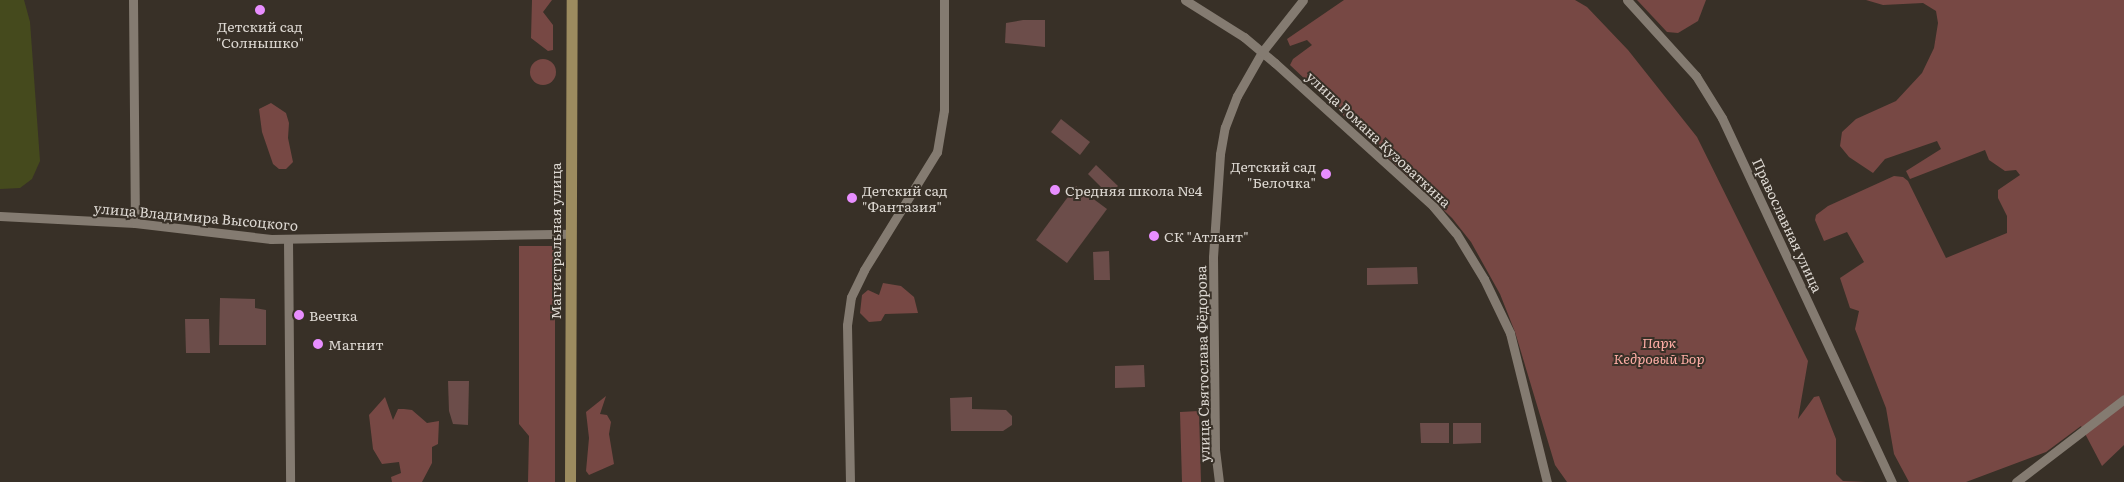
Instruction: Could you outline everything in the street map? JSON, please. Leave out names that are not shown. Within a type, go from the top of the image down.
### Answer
[{"type":"main road","name":"Магистральная улица","points":[[570,482],[572,0]]},
{"type":"street","points":[[132,0],[135,223]]},
{"type":"street","points":[[850,482],[847,325],[851,297],[864,270],[937,152],[944,110],[944,0]]},
{"type":"street","name":"улица Романа Кузоваткина","points":[[1185,0],[1262,52],[1433,206],[1463,243],[1510,334],[1547,482]]},
{"type":"street","name":"улица Святослава Фёдорова","points":[[1219,482],[1214,378],[1215,194],[1225,127],[1231,108],[1262,52],[1303,0]]},
{"type":"street","name":"Православная улица","points":[[1628,0],[1696,76],[1722,118],[1892,482]]},
{"type":"street","name":"улица Владимира Высоцкого","points":[[0,216],[135,223],[288,240],[570,234]]},
{"type":"street","points":[[288,240],[290,482]]},
{"type":"street","points":[[2016,482],[2124,399]]},
{"type":"shaded area","points":[[0,0],[24,0],[30,22],[40,161],[32,179],[20,188],[0,189]]},
{"type":"shaded area","points":[[1023,20],[1045,20],[1045,47],[1005,43],[1006,23]]},
{"type":"shaded area","points":[[1061,119],[1090,142],[1080,155],[1051,132]]},
{"type":"shaded area","points":[[1096,165],[1118,186],[1109,195],[1088,174]]},
{"type":"shaded area","points":[[1076,186],[1107,209],[1067,263],[1036,240]]},
{"type":"shaded area","points":[[1109,251],[1110,280],[1094,280],[1093,252]]},
{"type":"shaded area","points":[[1417,267],[1418,284],[1367,285],[1367,268]]},
{"type":"shaded area","points":[[220,298],[255,299],[255,308],[266,310],[266,345],[219,345]]},
{"type":"shaded area","points":[[185,319],[209,319],[210,353],[186,353]]},
{"type":"shaded area","points":[[1144,365],[1145,387],[1115,388],[1115,366]]},
{"type":"shaded area","points":[[448,381],[469,381],[468,425],[453,424],[449,411]]},
{"type":"shaded area","points":[[972,397],[972,409],[1006,410],[1012,416],[1012,425],[1003,431],[951,431],[950,398]]},
{"type":"shaded area","points":[[1420,423],[1449,423],[1449,443],[1421,443]]},
{"type":"shaded area","points":[[1453,423],[1481,423],[1481,443],[1453,444]]},
{"type":"green space","points":[[532,0],[552,0],[543,12],[553,25],[553,50],[548,51],[531,38]]},
{"type":"green space","name":"Парк Кедровый Бор","points":[[1344,0],[1575,0],[1587,7],[1628,50],[1697,137],[1808,361],[1798,419],[1814,397],[1819,396],[1836,439],[1836,474],[1843,481],[1866,482],[1567,482],[1555,465],[1515,332],[1500,294],[1471,242],[1452,218],[1290,65],[1293,59],[1312,45],[1307,40],[1290,46],[1287,39]]},
{"type":"green space","points":[[1637,0],[1706,0],[1698,21],[1678,33],[1667,32]]},
{"type":"green space","points":[[1866,0],[2124,0],[2124,445],[2102,466],[2081,426],[2046,452],[1966,482],[1909,482],[1894,454],[1886,408],[1855,329],[1859,311],[1850,308],[1840,278],[1864,262],[1847,232],[1824,241],[1815,220],[1816,215],[1828,206],[1894,176],[1903,177],[1908,181],[1946,258],[2007,233],[2007,216],[1998,198],[1998,190],[2020,175],[2016,170],[2005,171],[1989,160],[1985,150],[1910,179],[1906,171],[1941,149],[1937,141],[1885,159],[1873,173],[1849,157],[1840,146],[1842,132],[1856,119],[1896,101],[1922,73],[1934,48],[1938,23],[1936,11],[1923,3],[1883,5]]},
{"type":"green space","points":[[543,59],[552,63],[556,72],[552,81],[543,85],[534,81],[530,72],[534,63]]},
{"type":"green space","points":[[271,103],[286,113],[289,123],[288,138],[293,162],[286,169],[279,169],[273,164],[262,132],[259,109]]},
{"type":"green space","points":[[519,246],[555,246],[555,482],[528,482],[529,436],[519,424]]},
{"type":"green space","points":[[883,283],[901,286],[914,297],[918,313],[885,314],[881,321],[869,322],[860,313],[862,295],[868,290],[879,295]]},
{"type":"green space","points":[[606,396],[600,414],[607,415],[611,422],[609,434],[614,464],[589,475],[586,471],[589,438],[586,412]]},
{"type":"green space","points":[[385,397],[393,420],[398,409],[404,409],[412,410],[427,423],[439,421],[438,444],[432,447],[432,463],[422,482],[392,482],[391,477],[401,473],[399,462],[382,464],[373,449],[369,415]]},
{"type":"green space","points":[[1199,411],[1201,482],[1182,482],[1180,412]]},
{"type":"place","name":"Детский сад \"Солнышко\"","points":[[260,10]]},
{"type":"place","name":"Детский сад \"Белочка\"","points":[[1326,174]]},
{"type":"place","name":"Средняя школа №4","points":[[1055,190]]},
{"type":"place","name":"Детский сад \"Фантазия\"","points":[[852,198]]},
{"type":"place","name":"СК \"Атлант\"","points":[[1154,236]]},
{"type":"place","name":"Веечка","points":[[299,315]]},
{"type":"place","name":"Магнит","points":[[318,344]]}]
